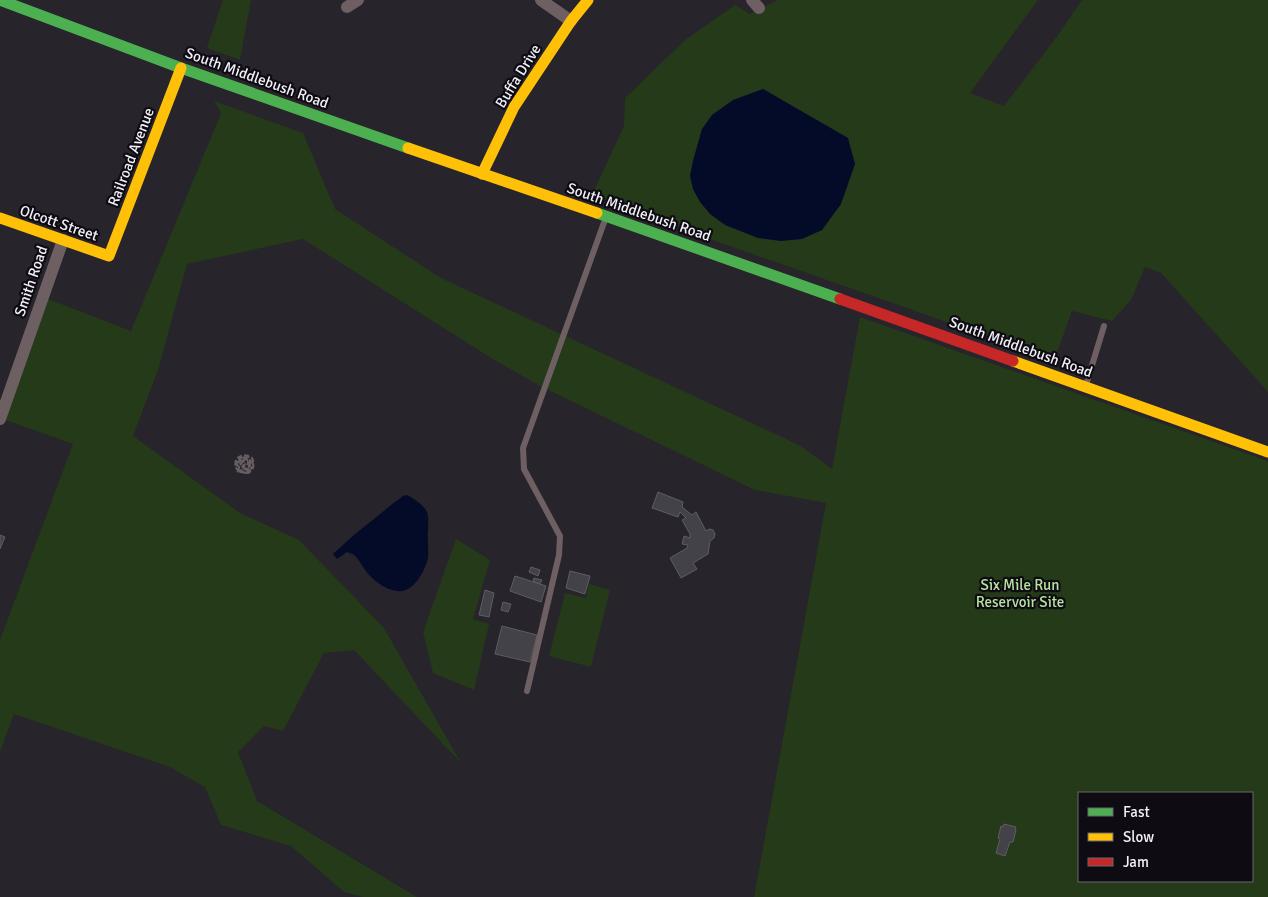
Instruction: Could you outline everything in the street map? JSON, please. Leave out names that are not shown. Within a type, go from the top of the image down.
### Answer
[{"type":"street","name":"South Middlebush Road","points":[[0,0],[181,68],[881,312],[1268,452]]},
{"type":"street","points":[[541,0],[570,21]]},
{"type":"street","name":"Buffa Drive","points":[[482,174],[514,107],[570,21],[588,0]]},
{"type":"street","name":"Railroad Avenue","points":[[109,256],[181,68]]},
{"type":"street","name":"Olcott Street","points":[[0,218],[109,256]]},
{"type":"street","name":"Smith Road","points":[[0,418],[63,240]]},
{"type":"lane","points":[[527,691],[559,555],[560,536],[524,469],[523,448],[607,216]]},
{"type":"lane","points":[[1086,386],[1104,326]]},
{"type":"path","points":[[237,472],[239,470],[237,464],[238,460],[236,465],[238,470],[235,464],[237,458],[243,455],[250,456],[244,456],[239,458],[244,457],[250,459],[251,469],[253,464],[252,458],[254,464],[252,470],[248,473],[240,472],[245,473],[250,471],[245,472],[241,470],[248,469],[250,467],[250,464],[248,459],[245,458],[240,460],[238,465],[240,468],[240,462],[241,466],[242,462],[246,461],[241,460],[248,460],[249,467],[248,462],[247,466],[243,468],[247,469],[242,469],[244,465]]},
{"type":"green space","points":[[223,0],[251,0],[240,60],[207,48]]},
{"type":"green space","points":[[778,0],[1038,0],[970,93],[1004,106],[1082,0],[1268,0],[1268,392],[1161,273],[1145,267],[1131,300],[1112,321],[1072,311],[1053,364],[998,340],[721,243],[592,195],[624,126],[625,98],[685,40],[735,5],[750,14]],"holes":[[[763,89],[848,138],[690,176],[702,129]]]},
{"type":"green space","name":"Six Mile Run Reservoir Site","points":[[214,101],[303,133],[335,209],[441,278],[801,446],[832,469],[860,317],[1268,461],[1268,897],[754,897],[826,503],[755,490],[538,385],[491,358],[303,239],[187,264],[158,370],[133,436],[240,513],[299,540],[384,628],[461,763],[354,650],[324,653],[283,731],[264,726],[238,752],[257,801],[417,897],[363,897],[344,892],[291,846],[221,825],[205,787],[170,767],[14,714],[0,752],[0,640],[73,444],[0,418],[43,297],[131,331],[221,113]]},
{"type":"green space","points":[[456,539],[490,560],[473,619],[489,624],[474,690],[433,673],[423,632]]},
{"type":"green space","points":[[589,584],[610,590],[591,667],[549,656],[565,593],[586,598]]},
{"type":"water","points":[[763,89],[848,138],[855,164],[841,204],[822,230],[802,239],[781,241],[758,238],[725,225],[710,214],[700,202],[693,189],[690,176],[702,129],[712,115],[733,100]]},
{"type":"water","points":[[407,495],[421,504],[427,512],[428,558],[421,575],[413,585],[403,591],[397,591],[386,588],[376,581],[353,555],[347,552],[337,559],[333,554],[391,505]]},
{"type":"building","points":[[658,492],[683,502],[682,507],[692,515],[696,512],[706,531],[709,529],[713,530],[715,534],[714,538],[710,541],[708,554],[693,563],[697,569],[681,578],[670,558],[687,548],[688,545],[682,544],[684,536],[690,538],[690,534],[682,520],[686,518],[680,512],[678,517],[652,508]]},
{"type":"building","points":[[0,535],[5,537],[0,549]]},
{"type":"building","points":[[531,567],[540,570],[538,576],[529,572]]},
{"type":"building","points":[[570,571],[590,576],[585,594],[566,588]]},
{"type":"building","points":[[515,576],[546,586],[541,602],[510,591]]},
{"type":"building","points":[[534,578],[542,580],[540,584],[533,581]]},
{"type":"building","points":[[485,590],[494,593],[489,617],[479,615]]},
{"type":"building","points":[[503,602],[511,604],[508,612],[501,610]]},
{"type":"building","points":[[502,626],[537,635],[530,662],[495,654]]},
{"type":"building","points":[[1004,824],[1016,827],[1013,842],[1010,842],[1005,856],[996,853],[1001,826],[1003,827]]},
{"type":"traffic: fast","points":[[0,0],[181,68],[408,148]]},
{"type":"traffic: fast","points":[[597,213],[840,299]]},
{"type":"traffic: slow","points":[[482,174],[514,107],[571,21],[588,0]]},
{"type":"traffic: slow","points":[[0,218],[109,256],[181,68]]},
{"type":"traffic: slow","points":[[408,148],[597,213]]},
{"type":"traffic: slow","points":[[1013,361],[1268,452]]},
{"type":"traffic: jam","points":[[840,299],[1013,361]]}]
